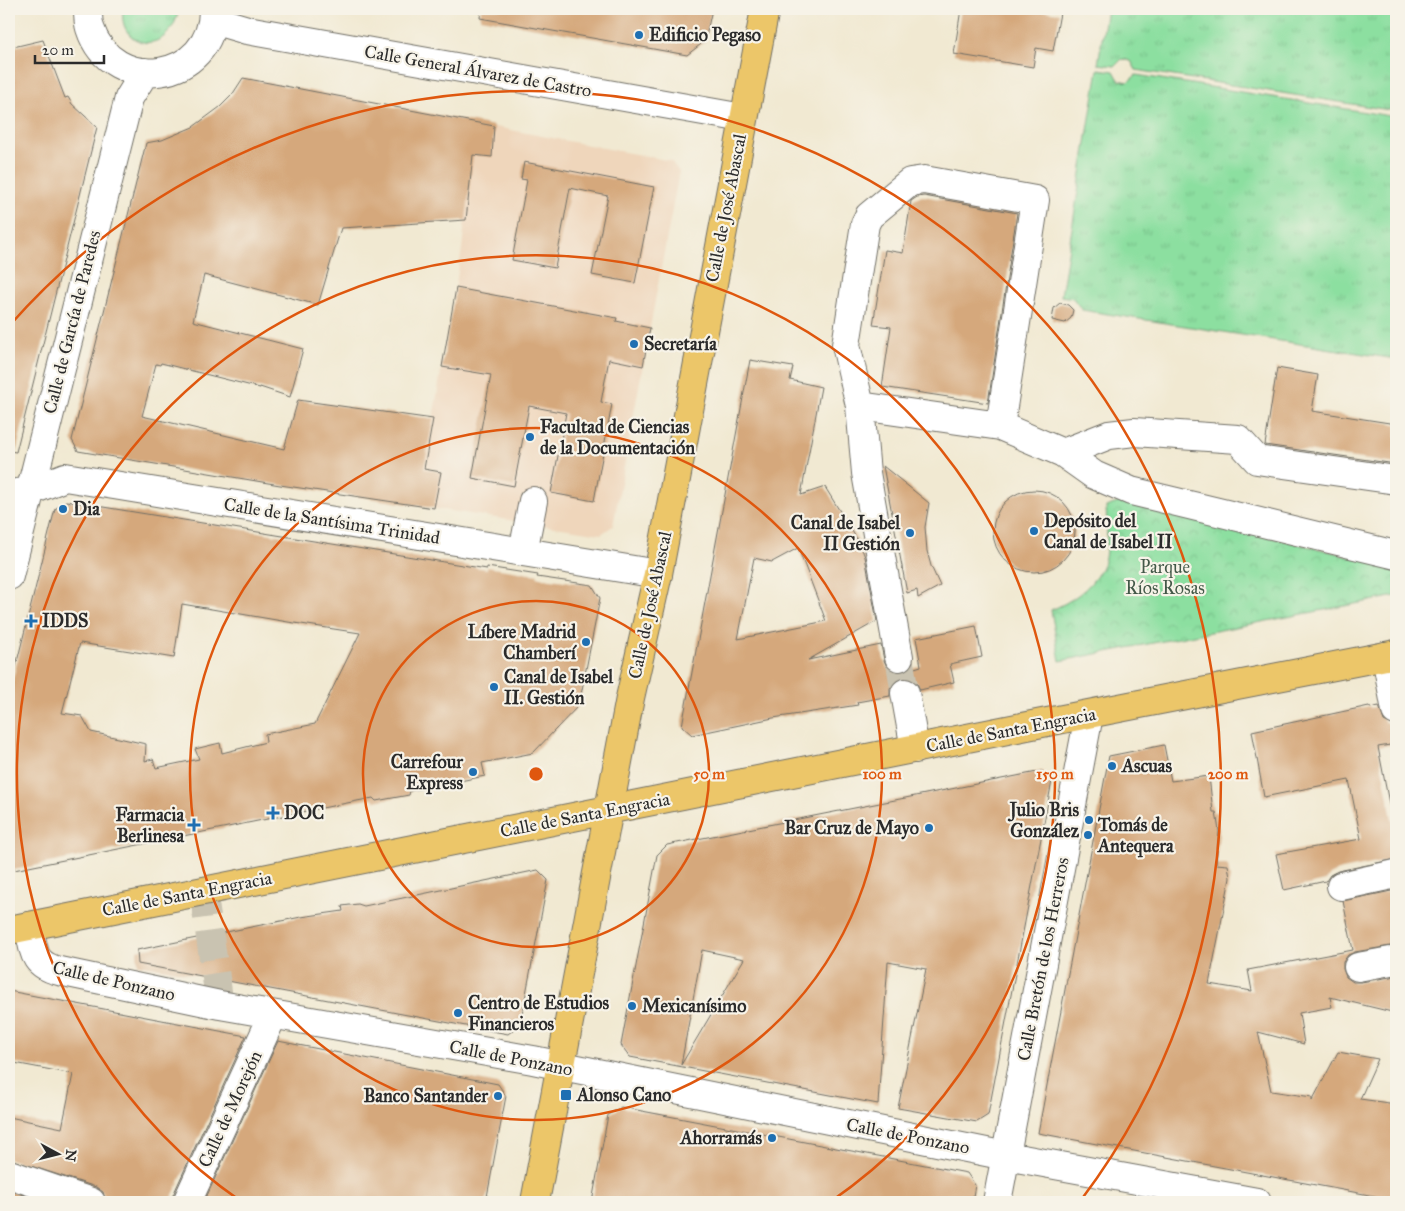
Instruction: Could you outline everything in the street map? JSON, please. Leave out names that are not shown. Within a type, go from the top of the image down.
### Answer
[{"type":"main road","name":"Calle de José Abascal","points":[[536,1202],[630,698],[658,574],[765,9]]},
{"type":"main road","name":"Calle de Santa Engracia","points":[[19,928],[1391,655]]},
{"type":"street","points":[[88,9],[89,27],[100,48],[116,63],[136,71],[158,73],[177,67],[195,56],[207,39],[213,14]]},
{"type":"street","name":"Calle General Álvarez de Castro","points":[[213,14],[247,30],[743,118]]},
{"type":"street","name":"Calle de García de Paredes","points":[[9,576],[19,492],[129,98],[145,72]]},
{"type":"street","points":[[899,657],[866,473],[860,406],[846,345],[865,224],[870,216],[910,182],[924,180],[1035,200],[1000,426]]},
{"type":"street","points":[[860,406],[1000,426],[1063,453],[1094,474],[1131,491],[1396,555]]},
{"type":"street","points":[[1063,453],[1109,435],[1134,432],[1238,439],[1257,460],[1396,480]]},
{"type":"street","name":"Calle de la Santísima Trinidad","points":[[19,492],[65,477],[658,574]]},
{"type":"street","points":[[523,552],[532,501]]},
{"type":"street","points":[[1391,655],[1396,711]]},
{"type":"street","points":[[905,693],[915,749]]},
{"type":"street","name":"Calle Bretón de los Herreros","points":[[997,1202],[1089,715]]},
{"type":"street","points":[[1341,886],[1396,874]]},
{"type":"street","name":"Calle de Ponzano","points":[[19,928],[37,959],[42,964],[55,970],[273,1015],[533,1060],[1006,1156],[1257,1202]]},
{"type":"street","points":[[1358,968],[1396,960]]},
{"type":"street","name":"Calle de Morejón","points":[[187,1202],[273,1015]]},
{"type":"street","points":[[9,1174],[91,1202]]},
{"type":"shaded area","points":[[475,123],[671,161],[679,172],[613,526],[601,534],[418,506],[462,249]]},
{"type":"green space","points":[[123,9],[179,9],[173,25],[165,36],[155,41],[145,42],[135,39],[128,32],[123,22]]},
{"type":"green space","points":[[1107,9],[1396,9],[1396,111],[1136,70],[1131,61],[1122,59],[1115,66],[1098,64]]},
{"type":"green space","points":[[1098,69],[1114,71],[1119,80],[1128,82],[1136,75],[1396,117],[1396,359],[1082,310],[1073,298],[1061,296]]},
{"type":"green space","name":"Parque Ríos Rosas","points":[[1120,502],[1396,567],[1396,596],[1060,661],[1051,610],[1066,603],[1086,589],[1097,576],[1104,563],[1105,556],[1107,539],[1106,507]]},
{"type":"building","name":"Edificio Pegaso","points":[[481,9],[712,9],[705,41],[687,55],[480,18]]},
{"type":"building","points":[[961,9],[1044,9],[1044,11],[1060,13],[1053,51],[1036,48],[1033,67],[954,54]]},
{"type":"building","points":[[43,40],[65,98],[68,97],[72,104],[97,127],[16,452],[9,451],[9,48]]},
{"type":"building","points":[[243,78],[494,126],[492,157],[473,155],[466,220],[341,228],[318,305],[204,275],[193,321],[303,349],[290,397],[260,387],[161,363],[160,365],[156,364],[142,416],[284,449],[298,400],[433,419],[424,469],[441,472],[434,508],[280,485],[78,451],[72,440],[146,143],[162,140],[193,127],[220,107],[232,95]]},
{"type":"building","points":[[524,162],[654,187],[635,283],[592,275],[608,196],[570,188],[555,268],[512,260],[527,180],[521,179]]},
{"type":"building","points":[[924,196],[1017,213],[988,403],[882,387],[891,327],[873,325],[885,250],[903,253],[911,201],[917,197]]},
{"type":"building","points":[[456,288],[617,318],[616,321],[650,328],[643,366],[609,359],[601,402],[612,404],[594,501],[551,493],[566,413],[529,406],[514,486],[472,478],[491,375],[442,367]]},
{"type":"building","points":[[1060,303],[1068,305],[1073,310],[1071,318],[1065,323],[1052,320],[1054,308]]},
{"type":"building","points":[[750,360],[793,367],[790,380],[821,387],[801,495],[825,487],[860,544],[865,557],[877,621],[808,660],[881,645],[887,667],[893,671],[902,672],[921,666],[916,638],[976,626],[982,657],[950,664],[954,682],[920,690],[917,683],[911,679],[903,678],[895,681],[890,688],[890,696],[857,702],[858,705],[773,718],[692,735],[682,726]],"holes":[[[798,548],[826,621],[738,639],[754,558],[772,562]]]},
{"type":"building","points":[[1277,368],[1318,375],[1312,411],[1396,424],[1396,464],[1265,445]]},
{"type":"building","name":"Canal de Isabel II Gestión","points":[[883,466],[929,503],[925,527],[927,551],[940,586],[918,598],[917,590],[907,593]]},
{"type":"building","name":"Depósito del Canal de Isabel II","points":[[1034,490],[1050,493],[1063,502],[1072,515],[1075,531],[1072,547],[1063,560],[1050,569],[1034,572],[1018,569],[1005,560],[996,547],[993,531],[996,515],[1005,502],[1018,493]]},
{"type":"building","points":[[66,501],[592,585],[600,598],[579,705],[533,753],[482,763],[485,776],[410,791],[409,795],[376,801],[373,798],[357,801],[9,871],[9,694],[55,509]],"holes":[[[182,604],[360,633],[315,724],[265,734],[266,742],[222,753],[220,743],[195,749],[199,759],[156,768],[153,759],[145,761],[146,744],[91,732],[82,716],[62,713],[80,643],[174,658]]]},
{"type":"building","points":[[1369,706],[1370,708],[1379,706],[1384,721],[1394,726],[1396,744],[1378,747],[1396,839],[1396,859],[1338,871],[1330,875],[1326,881],[1284,890],[1276,854],[1361,839],[1349,780],[1264,797],[1252,731]]},
{"type":"building","points":[[1164,745],[1171,781],[1209,776],[1213,812],[1216,812],[1219,831],[1216,864],[1228,865],[1230,878],[1209,984],[1252,991],[1248,970],[1353,950],[1343,901],[1396,890],[1396,945],[1355,952],[1348,955],[1343,962],[1343,969],[1346,977],[1353,982],[1396,976],[1396,1013],[1330,997],[1332,1007],[1299,1013],[1304,1044],[1258,1032],[1271,1091],[1312,1097],[1312,1101],[1338,1052],[1378,1059],[1360,1099],[1396,1104],[1396,1200],[1038,1133],[1109,756]]},
{"type":"building","points":[[1042,771],[1052,781],[988,1115],[977,1122],[898,1108],[926,969],[888,962],[878,1104],[630,1057],[621,1045],[657,855],[667,845]],"holes":[[[702,950],[744,959],[681,1065]]]},
{"type":"building","points":[[538,870],[548,880],[520,1025],[508,1034],[138,964],[137,950],[301,917],[343,911],[342,906],[358,904],[364,906]]},
{"type":"building","points":[[9,991],[246,1036],[173,1195],[172,1202],[106,1202],[103,1192],[96,1187],[9,1159],[9,1117],[62,1128],[73,1074],[9,1062]]},
{"type":"building","points":[[278,1041],[498,1084],[506,1096],[486,1202],[204,1202]]},
{"type":"building","points":[[621,1107],[967,1173],[975,1185],[972,1202],[592,1202],[608,1115]]},
{"type":"building","points":[[9,1190],[43,1202],[9,1202]]},
{"type":"tunnel","points":[[899,657],[905,693]]},
{"type":"tunnel","points":[[203,890],[220,1005]]},
{"type":"place","name":"Edificio Pegaso","points":[[639,35]]},
{"type":"place","name":"Secretaría","points":[[634,344]]},
{"type":"place","name":"Facultad de Ciencias de la Documentación","points":[[530,437]]},
{"type":"place","name":"Dia","points":[[63,509]]},
{"type":"place","name":"Depósito del Canal de Isabel II","points":[[1034,531]]},
{"type":"place","name":"Canal de Isabel II Gestión","points":[[910,533]]},
{"type":"place","name":"IDDS","points":[[31,621]]},
{"type":"place","name":"Líbere Madrid Chamberí","points":[[586,642]]},
{"type":"place","name":"Canal de Isabel II. Gestión","points":[[494,687]]},
{"type":"place","name":"Ascuas","points":[[1112,766]]},
{"type":"place","name":"Carrefour Express","points":[[473,772]]},
{"type":"place","name":"DOC","points":[[273,813]]},
{"type":"place","name":"Julio Bris González","points":[[1089,820]]},
{"type":"place","name":"Farmacia Berlinesa","points":[[194,825]]},
{"type":"place","name":"Bar Cruz de Mayo","points":[[929,828]]},
{"type":"place","name":"Tomás de Antequera","points":[[1088,835]]},
{"type":"place","name":"Mexicanísimo","points":[[632,1006]]},
{"type":"place","name":"Centro de Estudios Financieros","points":[[458,1013]]},
{"type":"place","name":"Alonso Cano","points":[[566,1095]]},
{"type":"place","name":"Banco Santander","points":[[498,1096]]},
{"type":"place","name":"Ahorramás","points":[[772,1138]]}]
